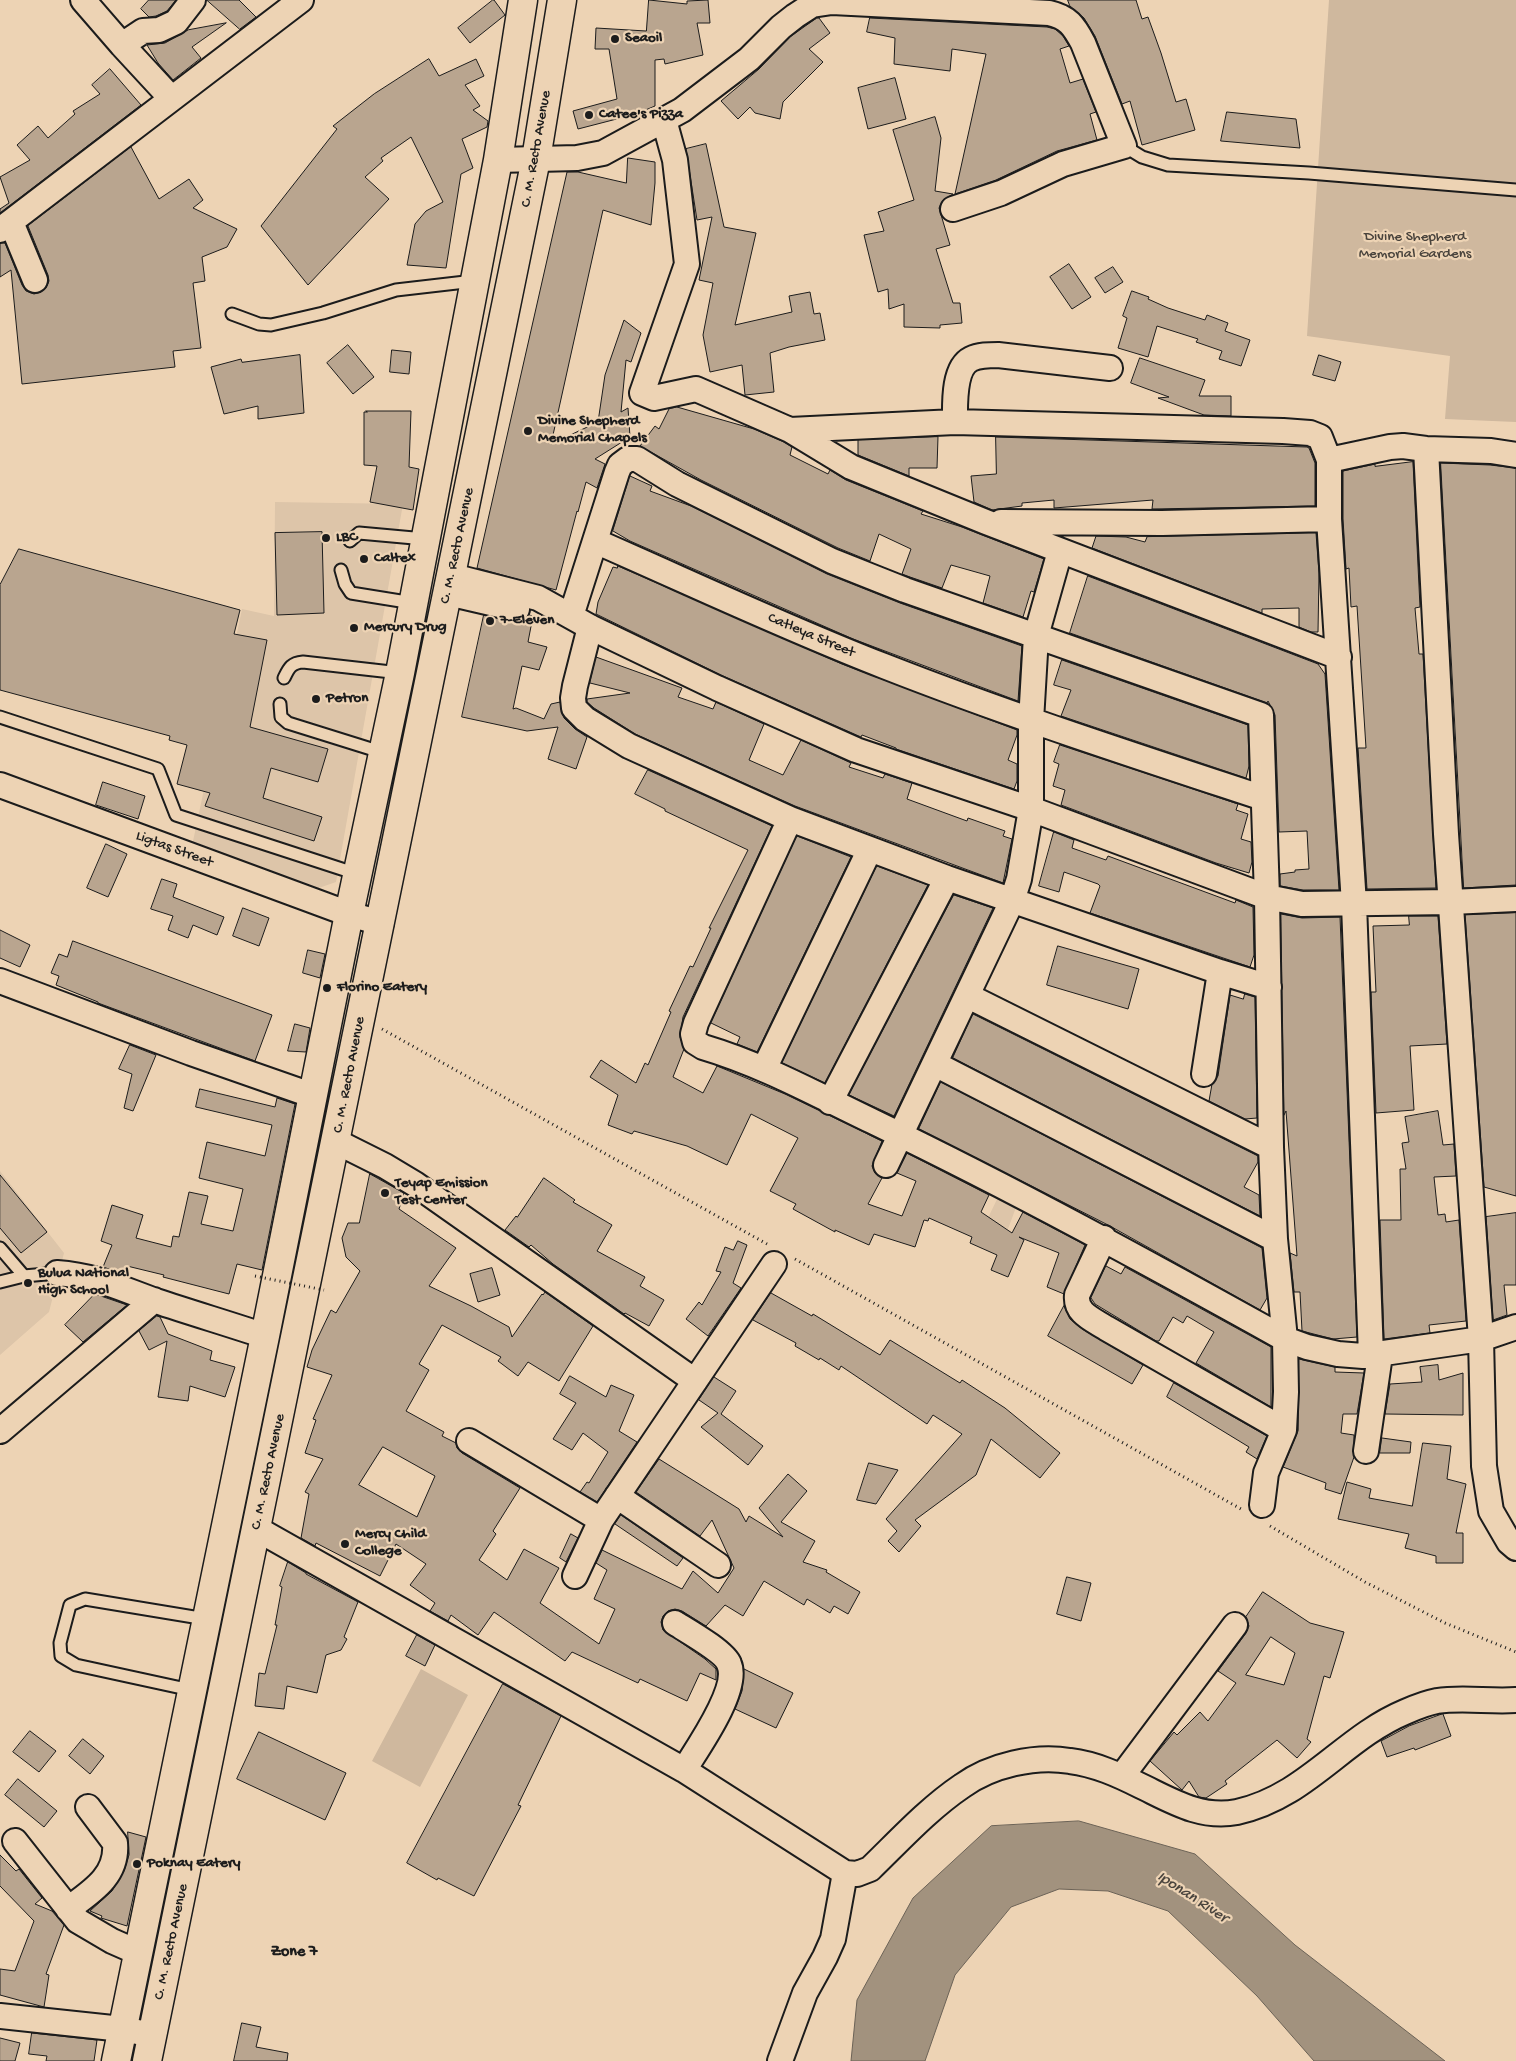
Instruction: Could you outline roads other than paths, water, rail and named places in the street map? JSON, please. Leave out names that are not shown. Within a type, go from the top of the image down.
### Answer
[{"type":"highway","name":"C. M. Recto Avenue","points":[[116,2061],[314,1096],[357,874],[400,673],[498,160],[523,0]]},
{"type":"highway","name":"C. M. Recto Avenue","points":[[150,2048],[337,1142],[536,159],[562,0]]},
{"type":"street","points":[[83,0],[172,98]]},
{"type":"street","points":[[122,45],[143,31],[159,30],[176,22],[193,0]]},
{"type":"street","points":[[35,280],[5,226],[302,0]]},
{"type":"street","points":[[498,160],[577,158],[596,155],[682,110],[716,86],[749,59],[781,27],[812,5],[832,2],[1060,15],[1075,28],[1124,146],[1063,164],[1001,193],[953,208]]},
{"type":"street","points":[[664,120],[675,160],[687,264],[642,393],[654,398],[696,389],[790,430],[851,467],[1060,551],[1339,657]]},
{"type":"street","points":[[954,422],[958,378],[964,365],[970,359],[998,355],[1110,368]]},
{"type":"street","points":[[790,430],[954,422],[1310,433],[1320,437],[1329,460],[1329,518],[1354,904],[1376,1355],[1366,1451]]},
{"type":"street","points":[[1329,460],[1403,446],[1426,450],[1491,451],[1516,455]]},
{"type":"street","points":[[1426,450],[1446,834],[1481,1339],[1484,1466],[1492,1511],[1509,1542],[1516,1548]]},
{"type":"street","points":[[1257,1513],[1266,1473],[1284,1430],[1286,1392],[1285,1338],[1275,1239],[1271,1147],[1268,897],[1261,716],[905,590],[832,561],[677,484],[637,459],[628,459],[620,465],[610,487],[595,541],[580,622],[573,698],[574,708],[579,714],[629,746],[790,819],[1012,901],[1269,987]]},
{"type":"street","points":[[986,522],[1162,523],[1329,518]]},
{"type":"street","name":"Catleya Street","points":[[595,541],[821,641],[1031,721],[1263,798]]},
{"type":"street","points":[[886,1165],[968,996],[1012,901],[1019,878],[1031,809],[1031,721],[1036,636],[1060,551]]},
{"type":"street","points":[[450,584],[533,612],[580,622],[810,731],[907,768],[1031,809],[1268,897],[1302,904],[1516,899]]},
{"type":"street","name":"Ligtas Street","points":[[0,785],[349,914],[381,923]]},
{"type":"street","points":[[790,819],[696,1022],[693,1034],[695,1042],[703,1047],[764,1069],[900,1135],[1104,1238],[1285,1338],[1307,1347],[1338,1354],[1376,1355],[1481,1339],[1516,1328]]},
{"type":"street","points":[[764,1069],[870,849]]},
{"type":"street","points":[[830,1102],[947,878]]},
{"type":"street","points":[[1204,1074],[1220,972]]},
{"type":"street","points":[[0,981],[191,1053],[314,1096]]},
{"type":"street","points":[[968,996],[1271,1147]]},
{"type":"street","points":[[936,1064],[1275,1239]]},
{"type":"street","points":[[337,1142],[385,1166],[415,1184],[695,1381]]},
{"type":"street","points":[[1104,1238],[1077,1295],[1076,1303],[1080,1311],[1106,1328],[1284,1430]]},
{"type":"street","points":[[575,1576],[600,1520],[780,1256]]},
{"type":"street","points":[[57,1273],[103,1280],[154,1300],[265,1336]]},
{"type":"street","points":[[0,1431],[154,1300]]},
{"type":"street","points":[[469,1441],[600,1520]]},
{"type":"street","points":[[617,1496],[718,1565]]},
{"type":"street","points":[[257,1529],[684,1770],[845,1873],[857,1874],[870,1870],[940,1803],[963,1785],[990,1770],[1016,1763],[1070,1760],[1122,1776],[1196,1811],[1213,1814],[1237,1812],[1277,1799],[1308,1779],[1368,1732],[1404,1712],[1436,1701],[1516,1700]]},
{"type":"street","points":[[675,1622],[724,1656],[730,1664],[731,1676],[728,1690],[710,1729],[684,1770]]},
{"type":"street","points":[[1122,1776],[1235,1625]]},
{"type":"street","points":[[68,1909],[103,1882],[114,1864],[115,1843],[88,1808]]},
{"type":"street","points":[[15,1841],[78,1920],[92,1930],[137,1952]]},
{"type":"street","points":[[780,2061],[805,1993],[826,1957],[833,1939],[845,1873]]},
{"type":"street","points":[[0,2016],[122,2029],[150,2048]]},
{"type":"lane","points":[[1124,146],[1142,156],[1168,165],[1329,175],[1516,190]]},
{"type":"lane","points":[[232,314],[259,324],[271,325],[323,313],[396,290],[474,282]]},
{"type":"lane","points":[[350,541],[359,533],[425,540]]},
{"type":"lane","points":[[342,570],[345,584],[351,594],[413,603]]},
{"type":"lane","points":[[284,678],[289,667],[303,662],[400,673]]},
{"type":"lane","points":[[280,704],[281,716],[288,723],[384,753]]},
{"type":"lane","points":[[0,717],[158,769],[176,815],[357,874]]},
{"type":"lane","points":[[0,1248],[24,1276]]},
{"type":"lane","points":[[0,1282],[24,1276],[57,1273]]},
{"type":"lane","points":[[192,1690],[76,1665],[61,1656],[60,1643],[70,1605],[85,1599],[206,1620]]},
{"type":"water","name":"Iponan River","points":[[1079,1821],[1195,1854],[1295,1945],[1445,2061],[1314,2061],[1257,1996],[1168,1911],[1108,1891],[1059,1889],[1011,1907],[955,1975],[925,2061],[851,2061],[857,2000],[913,1898],[991,1826]]},
{"type":"place","name":"Seaoil","points":[[615,39]]},
{"type":"place","name":"Catee's Pizza","points":[[589,115]]},
{"type":"place","name":"Divine Shepherd Memorial Chapels","points":[[528,431]]},
{"type":"place","name":"LBC","points":[[326,538]]},
{"type":"place","name":"Caltex","points":[[364,559]]},
{"type":"place","name":"7-Eleven","points":[[490,621]]},
{"type":"place","name":"Mercury Drug","points":[[354,628]]},
{"type":"place","name":"Petron","points":[[316,699]]},
{"type":"place","name":"Florino Eatery","points":[[327,988]]},
{"type":"place","name":"Teyap Emission Test Center","points":[[385,1193]]},
{"type":"place","name":"Bulua National High School","points":[[28,1283]]},
{"type":"place","name":"Mercy Child College","points":[[345,1544]]},
{"type":"place","name":"Poknay Eatery","points":[[137,1864]]},
{"type":"district","name":"Zone 7","points":[[294,1953]]},
{"type":"park label","name":"Divine Shepherd Memorial Gardens","points":[[1415,246]]}]
